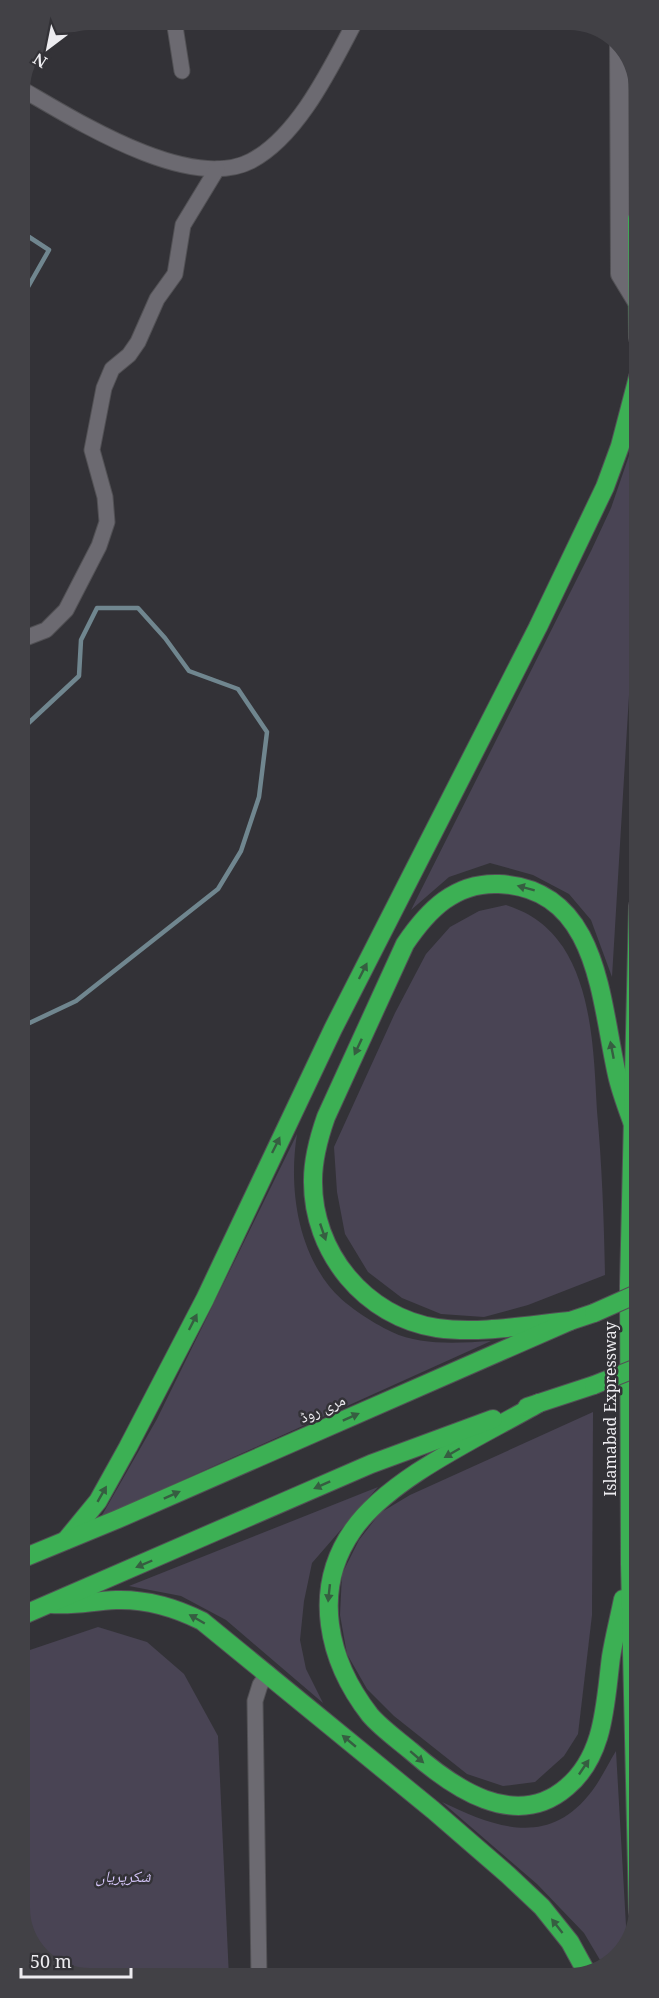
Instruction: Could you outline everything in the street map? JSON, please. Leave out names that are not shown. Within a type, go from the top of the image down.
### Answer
[{"type":"highway","points":[[66,1540],[98,1501],[134,1437],[205,1299],[333,1029],[538,627],[605,487],[620,446],[629,412]]},
{"type":"highway","points":[[570,1321],[467,1330],[410,1322],[366,1298],[336,1262],[324,1237],[315,1209],[313,1179],[317,1145],[323,1126],[405,944],[422,918],[444,899],[467,887],[496,884],[517,885],[537,891],[558,905],[574,922],[586,944],[595,970],[618,1080],[629,1112]]},
{"type":"highway","name":"مری روڈ","points":[[30,1554],[629,1297]]},
{"type":"highway","points":[[30,1612],[371,1464],[629,1371]]},
{"type":"highway","points":[[539,1403],[404,1479],[352,1530],[336,1561],[328,1590],[331,1633],[343,1672],[371,1716],[438,1775],[478,1799],[513,1807],[540,1803],[567,1788],[583,1770],[597,1745],[629,1569]]},
{"type":"highway","points":[[45,1606],[76,1606],[115,1600],[153,1602],[179,1609],[202,1621],[433,1810],[542,1907],[570,1942],[583,1966]]},
{"type":"street","points":[[176,30],[182,71]]},
{"type":"street","points":[[30,94],[112,139],[151,155],[202,169],[217,168],[250,161],[268,149],[297,118],[324,82],[351,30]]},
{"type":"street","points":[[620,58],[620,274],[629,289]]},
{"type":"street","points":[[30,636],[46,630],[66,610],[99,546],[107,522],[105,497],[92,450],[104,388],[112,369],[129,356],[138,342],[156,299],[175,274],[183,225],[217,168]]},
{"type":"street","points":[[259,1968],[254,1720],[256,1693],[268,1673]]},
{"type":"green space","points":[[629,456],[629,695],[612,977],[591,920],[569,894],[533,875],[490,863],[449,877],[411,910],[611,508]]},
{"type":"green space","points":[[506,905],[538,921],[551,932],[563,947],[581,985],[590,1026],[595,1069],[605,1275],[528,1305],[484,1317],[441,1314],[402,1298],[368,1272],[345,1234],[337,1192],[334,1147],[395,1013],[426,954],[450,927],[479,911]]},
{"type":"green space","points":[[297,1134],[295,1193],[302,1233],[318,1269],[335,1293],[350,1306],[384,1328],[415,1340],[428,1342],[491,1341],[101,1517],[157,1419]]},
{"type":"green space","points":[[593,1412],[592,1615],[578,1734],[564,1756],[535,1782],[503,1786],[467,1774],[394,1716],[367,1689],[347,1654],[340,1615],[342,1574],[359,1540],[380,1513],[410,1495]]},
{"type":"green space","points":[[378,1487],[312,1563],[304,1601],[300,1640],[306,1669],[323,1703],[226,1620],[181,1596],[129,1586]]},
{"type":"green space","name":"شکرپریاں","points":[[98,1627],[147,1642],[184,1674],[218,1736],[229,1968],[78,1967],[53,1956],[36,1935],[30,1908],[30,1650]]},
{"type":"green space","points":[[616,1751],[626,1927],[617,1945],[600,1959],[584,1933],[537,1884],[442,1802],[482,1819],[521,1828],[540,1826],[558,1820],[575,1809],[595,1786]]},
{"type":"waterway","points":[[30,238],[49,250],[30,283]]},
{"type":"waterway","points":[[30,722],[79,676],[81,640],[97,608],[138,608],[165,638],[189,671],[238,689],[267,732],[259,797],[241,851],[218,889],[76,1001],[30,1023]]}]
